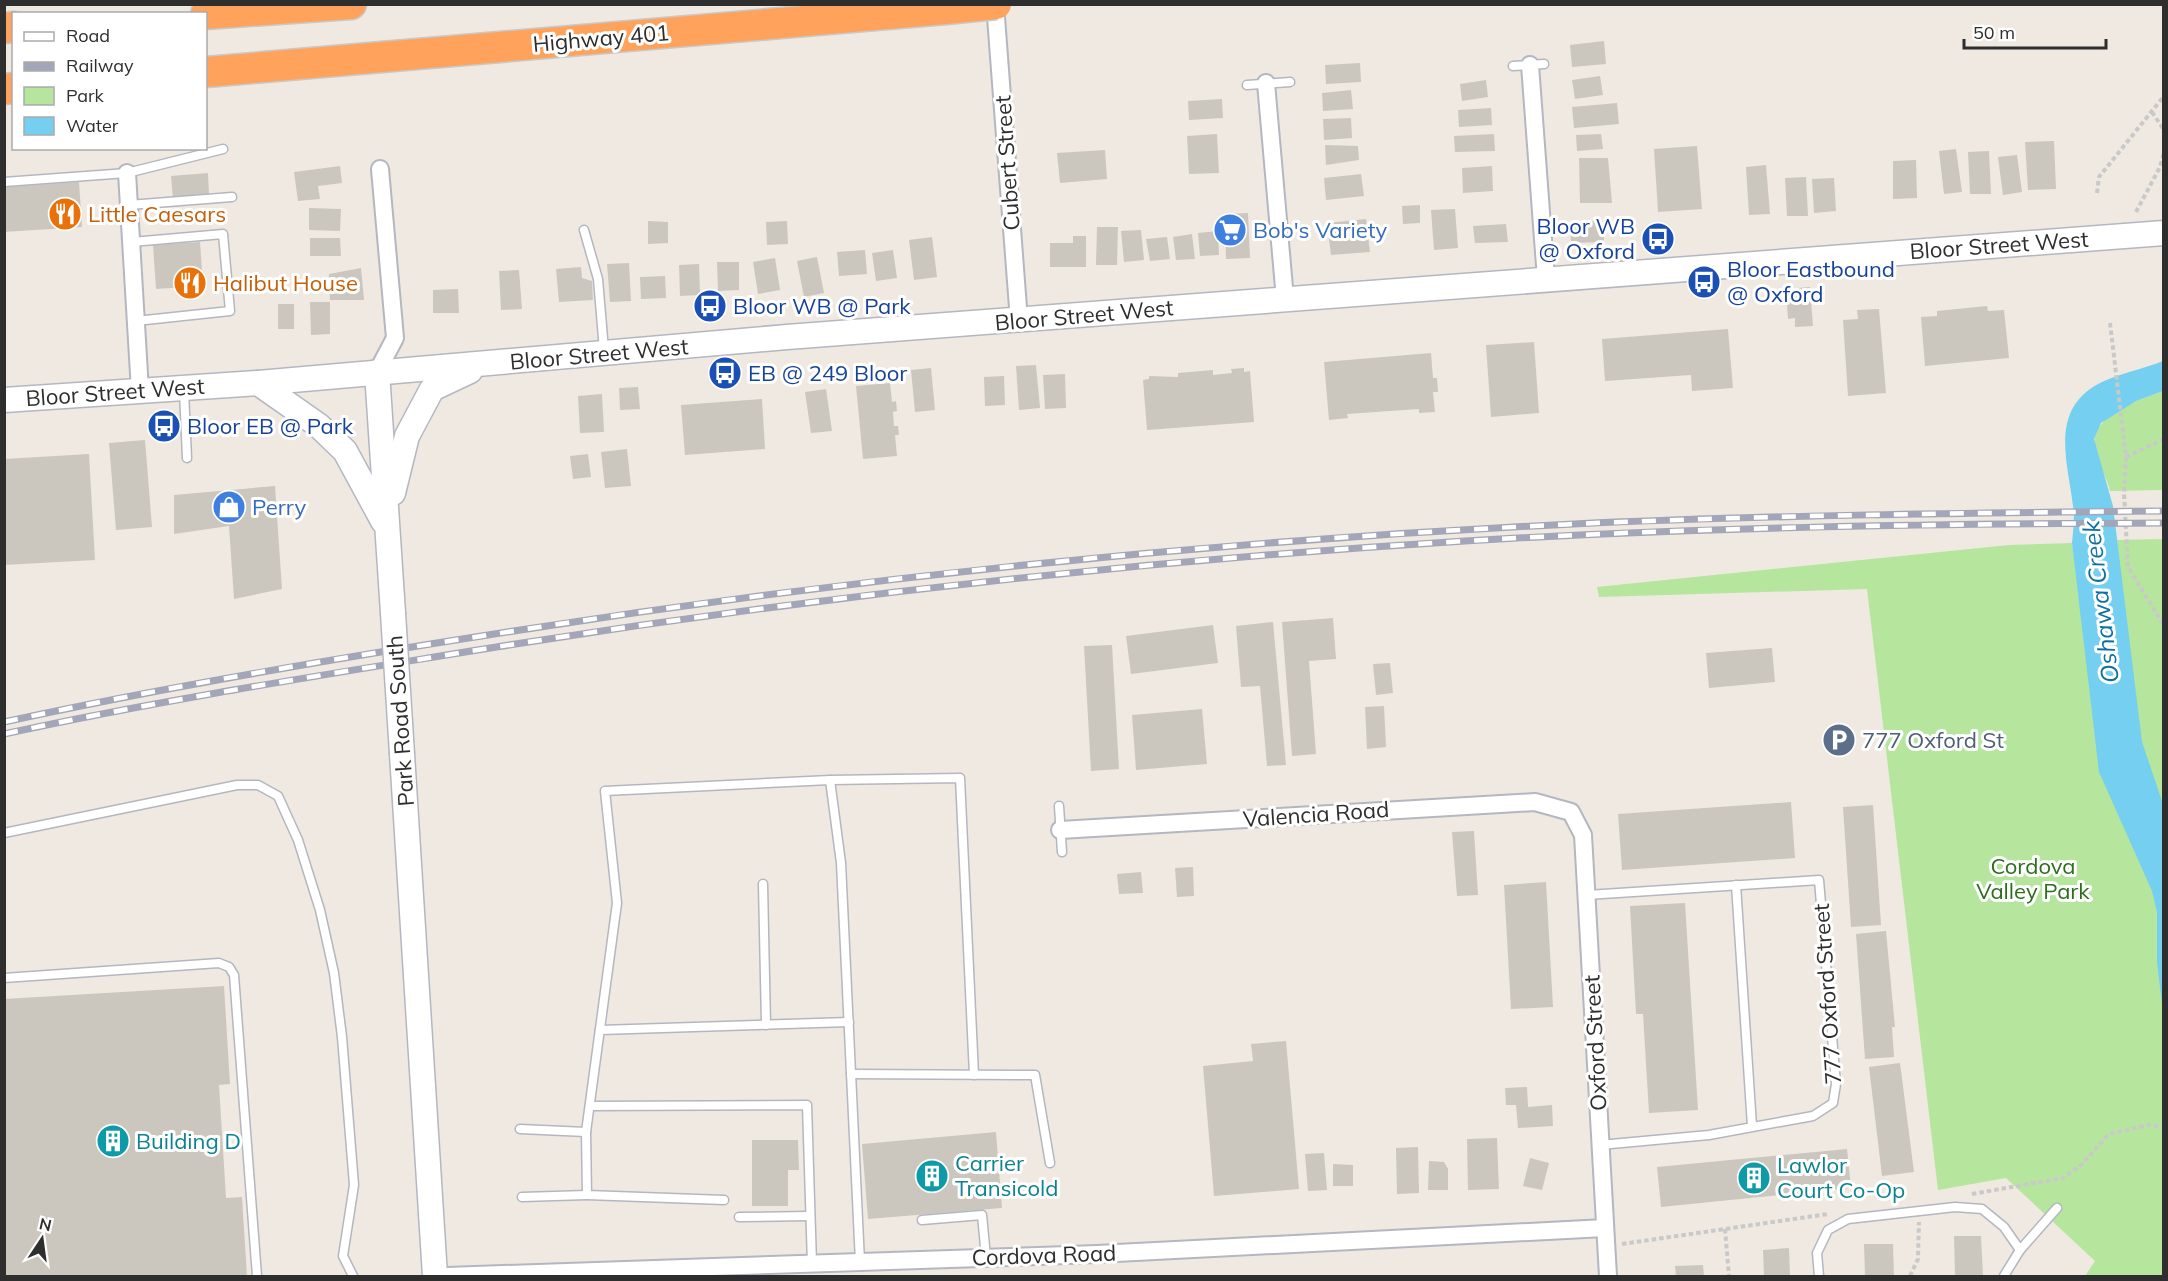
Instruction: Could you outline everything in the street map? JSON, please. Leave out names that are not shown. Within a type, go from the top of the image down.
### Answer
[{"type":"highway","points":[[207,14],[351,4]]},
{"type":"highway","name":"Highway 401","points":[[207,72],[996,4]]},
{"type":"main road","name":"Bloor Street West","points":[[4,400],[258,383],[787,337],[1546,279],[2135,224],[2163,233]]},
{"type":"main road","points":[[387,528],[402,451],[432,389],[456,375],[488,364]]},
{"type":"main road","name":"Park Road South","points":[[377,372],[435,1276]]},
{"type":"main road","points":[[258,383],[318,425],[345,451],[387,528]]},
{"type":"street","name":"Cubert Street","points":[[996,4],[1018,321]]},
{"type":"street","points":[[1537,64],[1546,279]]},
{"type":"street","points":[[1266,83],[1285,299]]},
{"type":"street","points":[[377,372],[395,338],[380,170]]},
{"type":"street","points":[[127,173],[140,391]]},
{"type":"street","name":"Valencia Road","points":[[1060,830],[1525,802],[1534,802],[1571,812]]},
{"type":"street","name":"Oxford Street","points":[[1571,812],[1583,835],[1608,1276]]},
{"type":"street","name":"Cordova Road","points":[[447,1276],[773,1271],[812,1264],[1605,1228]]},
{"type":"lane","points":[[1513,66],[1537,64]]},
{"type":"lane","points":[[1247,85],[1290,82]]},
{"type":"lane","points":[[4,182],[127,173],[223,149]]},
{"type":"lane","points":[[129,205],[232,197]]},
{"type":"lane","points":[[584,230],[598,279],[604,354]]},
{"type":"lane","points":[[132,242],[223,234],[230,311],[136,321]]},
{"type":"lane","points":[[183,387],[187,458]]},
{"type":"lane","points":[[587,1196],[586,1132],[617,903],[605,791],[830,780],[960,778],[974,1075]]},
{"type":"lane","points":[[830,780],[841,863],[860,1262]]},
{"type":"lane","points":[[4,833],[237,785],[258,785],[278,796],[313,882],[334,973],[354,1185],[343,1256],[353,1276]]},
{"type":"lane","points":[[1059,806],[1062,852]]},
{"type":"lane","name":"777 Oxford Street","points":[[1587,895],[1819,880],[1836,1084],[1833,1103],[1813,1116],[1709,1136],[1600,1145]]},
{"type":"lane","points":[[763,884],[766,1024]]},
{"type":"lane","points":[[1736,885],[1752,1126]]},
{"type":"lane","points":[[4,978],[219,963],[229,967],[234,975],[256,1276]]},
{"type":"lane","points":[[600,1030],[849,1022]]},
{"type":"lane","points":[[851,1074],[1035,1076],[1050,1163]]},
{"type":"lane","points":[[590,1106],[807,1105],[812,1264]]},
{"type":"lane","points":[[520,1129],[586,1132]]},
{"type":"lane","points":[[522,1197],[587,1196],[724,1200]]},
{"type":"lane","points":[[1818,1276],[1817,1253],[1828,1230],[1848,1220],[1955,1207],[1982,1209],[2004,1227],[2020,1250]]},
{"type":"lane","points":[[2004,1276],[2020,1250],[2057,1208]]},
{"type":"lane","points":[[922,1220],[982,1215],[986,1257]]},
{"type":"lane","points":[[739,1217],[810,1216]]},
{"type":"path","points":[[2097,193],[2099,177],[2163,96]]},
{"type":"path","points":[[2152,112],[2163,130]]},
{"type":"path","points":[[2135,224],[2160,167],[2163,152]]},
{"type":"path","points":[[2110,323],[2126,457],[2124,493],[2128,567],[2163,627]]},
{"type":"path","points":[[2126,457],[2163,440]]},
{"type":"path","points":[[1910,1276],[1918,1259],[1919,1211]]},
{"type":"path","points":[[1725,1229],[1729,1276]]},
{"type":"green space","points":[[2163,391],[2163,490],[2110,491],[2095,451],[2095,438],[2099,428],[2116,411]]},
{"type":"green space","name":"Cordova Valley Park","points":[[2163,539],[2163,1276],[2085,1276],[2095,1261],[2006,1178],[1938,1190],[1867,589],[1599,597],[1597,587],[2009,545],[2072,543],[2076,572],[2120,572],[2117,540]]},
{"type":"water","name":"Oshawa Creek","points":[[2163,361],[2163,391],[2136,401],[2101,423],[2094,439],[2113,506],[2142,742],[2163,804],[2163,1012],[2157,962],[2157,912],[2152,891],[2099,772],[2072,543],[2074,511],[2065,439],[2067,423],[2073,408],[2083,395],[2105,380]]},
{"type":"building","points":[[1604,41],[1606,64],[1572,67],[1570,45]]},
{"type":"building","points":[[1360,63],[1361,82],[1326,84],[1325,65]]},
{"type":"building","points":[[1600,76],[1603,95],[1575,99],[1572,80]]},
{"type":"building","points":[[1486,80],[1488,97],[1462,101],[1460,84]]},
{"type":"building","points":[[1351,90],[1353,109],[1323,111],[1322,93]]},
{"type":"building","points":[[1222,99],[1223,118],[1189,120],[1188,101]]},
{"type":"building","points":[[1617,103],[1619,124],[1574,128],[1572,107]]},
{"type":"building","points":[[1491,108],[1492,125],[1459,127],[1458,110]]},
{"type":"building","points":[[1351,118],[1352,138],[1324,140],[1323,119]]},
{"type":"building","points":[[1217,134],[1219,173],[1189,174],[1187,136]]},
{"type":"building","points":[[1494,134],[1495,151],[1455,152],[1454,136]]},
{"type":"building","points":[[1601,134],[1603,149],[1577,151],[1576,135]]},
{"type":"building","points":[[2054,141],[2056,189],[2028,190],[2025,142]]},
{"type":"building","points":[[1325,145],[1358,146],[1359,160],[1326,165]]},
{"type":"building","points":[[1697,146],[1702,209],[1658,212],[1654,149]]},
{"type":"building","points":[[1956,149],[1962,192],[1944,194],[1939,151]]},
{"type":"building","points":[[1105,150],[1107,179],[1060,183],[1057,153]]},
{"type":"building","points":[[1989,151],[1991,194],[1970,194],[1968,152]]},
{"type":"building","points":[[2017,155],[2022,192],[2003,195],[1998,157]]},
{"type":"building","points":[[1579,158],[1608,158],[1612,203],[1580,203]]},
{"type":"building","points":[[1916,160],[1917,198],[1893,199],[1893,161]]},
{"type":"building","points":[[1766,165],[1770,214],[1749,215],[1746,167]]},
{"type":"building","points":[[340,166],[342,183],[318,186],[320,199],[298,201],[294,172]]},
{"type":"building","points":[[1492,166],[1493,191],[1463,193],[1462,168]]},
{"type":"building","points":[[208,173],[209,195],[173,199],[171,176]]},
{"type":"building","points":[[1361,174],[1364,196],[1326,200],[1324,178]]},
{"type":"building","points":[[1806,177],[1808,216],[1787,216],[1785,178]]},
{"type":"building","points":[[1834,178],[1836,211],[1814,213],[1812,179]]},
{"type":"building","points":[[79,182],[82,227],[4,232],[4,187]]},
{"type":"building","points":[[1420,205],[1420,223],[1403,224],[1402,206]]},
{"type":"building","points":[[309,208],[341,209],[340,231],[309,230]]},
{"type":"building","points":[[1455,209],[1458,248],[1434,250],[1431,210]]},
{"type":"building","points":[[1248,213],[1250,258],[1226,259],[1225,214]]},
{"type":"building","points":[[1366,219],[1370,252],[1331,255],[1327,223]]},
{"type":"building","points":[[648,221],[668,222],[668,243],[648,244]]},
{"type":"building","points":[[787,221],[788,244],[767,245],[766,222]]},
{"type":"building","points":[[1604,221],[1604,242],[1571,243],[1570,222]]},
{"type":"building","points":[[1506,224],[1508,242],[1475,243],[1473,226]]},
{"type":"building","points":[[1097,227],[1118,227],[1117,265],[1096,265]]},
{"type":"building","points":[[1141,230],[1144,260],[1124,262],[1121,231]]},
{"type":"building","points":[[1218,231],[1219,255],[1200,256],[1198,233]]},
{"type":"building","points":[[1192,234],[1195,259],[1176,260],[1173,237]]},
{"type":"building","points":[[1073,236],[1086,236],[1086,267],[1050,267],[1050,243],[1073,243]]},
{"type":"building","points":[[932,237],[937,277],[914,280],[909,240]]},
{"type":"building","points":[[1167,237],[1170,259],[1150,261],[1146,239]]},
{"type":"building","points":[[310,238],[340,238],[341,256],[310,256]]},
{"type":"building","points":[[200,242],[203,286],[156,289],[153,245]]},
{"type":"building","points":[[865,250],[867,274],[839,276],[837,252]]},
{"type":"building","points":[[893,250],[897,278],[876,281],[872,253]]},
{"type":"building","points":[[817,257],[824,293],[804,297],[797,261]]},
{"type":"building","points":[[775,258],[780,290],[758,294],[753,262]]},
{"type":"building","points":[[717,262],[739,262],[739,290],[718,291]]},
{"type":"building","points":[[629,263],[631,301],[610,302],[607,264]]},
{"type":"building","points":[[699,264],[700,295],[680,296],[679,265]]},
{"type":"building","points":[[581,267],[582,278],[592,281],[593,300],[559,302],[556,269]]},
{"type":"building","points":[[361,268],[364,300],[330,300],[329,274]]},
{"type":"building","points":[[519,270],[522,309],[501,310],[499,271]]},
{"type":"building","points":[[665,276],[666,298],[641,299],[640,277]]},
{"type":"building","points":[[1810,287],[1813,326],[1795,327],[1795,318],[1788,319],[1786,289]]},
{"type":"building","points":[[458,289],[459,313],[433,313],[433,290]]},
{"type":"building","points":[[310,302],[330,302],[330,334],[311,335]]},
{"type":"building","points":[[278,304],[294,304],[294,329],[278,329]]},
{"type":"building","points":[[1987,306],[1988,311],[2004,310],[2009,358],[1925,366],[1921,317],[1937,316],[1937,311]]},
{"type":"building","points":[[1879,309],[1886,393],[1848,396],[1843,320],[1858,319],[1857,310]]},
{"type":"building","points":[[1728,329],[1733,388],[1692,391],[1691,375],[1605,381],[1602,339]]},
{"type":"building","points":[[1534,342],[1539,413],[1491,417],[1486,345]]},
{"type":"building","points":[[1431,353],[1433,378],[1437,378],[1438,392],[1433,392],[1435,412],[1419,413],[1419,409],[1347,414],[1348,418],[1329,420],[1324,362]]},
{"type":"building","points":[[1036,365],[1040,408],[1019,410],[1016,366]]},
{"type":"building","points":[[931,368],[935,410],[915,412],[911,370]]},
{"type":"building","points":[[1244,368],[1244,372],[1250,371],[1254,422],[1147,430],[1143,380],[1149,379],[1149,376],[1178,377],[1178,373],[1213,370],[1213,375],[1232,373],[1231,369]]},
{"type":"building","points":[[1065,374],[1066,408],[1045,409],[1043,375]]},
{"type":"building","points":[[1004,376],[1005,405],[985,406],[984,377]]},
{"type":"building","points":[[890,383],[892,402],[896,401],[897,411],[893,412],[894,426],[898,426],[899,435],[895,435],[897,456],[863,459],[856,386]]},
{"type":"building","points":[[638,387],[640,409],[620,410],[619,388]]},
{"type":"building","points":[[826,389],[832,431],[811,433],[805,392]]},
{"type":"building","points":[[602,394],[604,432],[580,433],[578,396]]},
{"type":"building","points":[[762,399],[765,449],[685,455],[681,405]]},
{"type":"building","points":[[145,440],[152,527],[116,530],[109,443]]},
{"type":"building","points":[[627,449],[631,486],[605,488],[601,452]]},
{"type":"building","points":[[89,454],[95,560],[4,565],[4,459]]},
{"type":"building","points":[[588,454],[591,477],[573,479],[570,456]]},
{"type":"building","points":[[275,486],[282,589],[234,599],[229,526],[174,534],[174,495]]},
{"type":"building","points":[[1333,618],[1336,659],[1309,661],[1316,754],[1292,756],[1282,622]]},
{"type":"building","points":[[1273,622],[1286,765],[1267,766],[1260,686],[1241,687],[1236,626]]},
{"type":"building","points":[[1213,625],[1218,663],[1131,674],[1126,636]]},
{"type":"building","points":[[1112,645],[1119,769],[1091,771],[1084,646]]},
{"type":"building","points":[[1772,648],[1775,682],[1709,688],[1706,653]]},
{"type":"building","points":[[1390,663],[1393,693],[1376,695],[1373,664]]},
{"type":"building","points":[[1384,706],[1386,747],[1367,749],[1365,707]]},
{"type":"building","points":[[1202,709],[1207,764],[1136,770],[1132,715]]},
{"type":"building","points":[[1791,802],[1795,858],[1622,870],[1618,814]]},
{"type":"building","points":[[1873,805],[1881,925],[1851,927],[1843,807]]},
{"type":"building","points":[[1474,831],[1478,895],[1457,896],[1452,832]]},
{"type":"building","points":[[1193,867],[1194,896],[1177,897],[1175,868]]},
{"type":"building","points":[[1141,872],[1143,893],[1119,894],[1117,874]]},
{"type":"building","points":[[1546,882],[1553,1007],[1511,1009],[1504,885]]},
{"type":"building","points":[[1685,903],[1698,1110],[1649,1113],[1643,1014],[1636,1014],[1630,906]]},
{"type":"building","points":[[1886,931],[1895,1027],[1892,1027],[1894,1057],[1865,1059],[1856,934]]},
{"type":"building","name":"Building D","points":[[224,986],[230,1084],[219,1085],[226,1198],[242,1197],[247,1276],[4,1276],[4,999]]},
{"type":"building","points":[[1286,1041],[1299,1189],[1214,1196],[1203,1066],[1253,1061],[1251,1044]]},
{"type":"building","points":[[1900,1063],[1914,1172],[1882,1176],[1869,1067]]},
{"type":"building","points":[[1527,1087],[1528,1107],[1552,1105],[1553,1126],[1518,1128],[1516,1105],[1506,1105],[1505,1088]]},
{"type":"building","name":"Carrier Transicold","points":[[996,1132],[1002,1208],[868,1219],[862,1144]]},
{"type":"building","points":[[1497,1138],[1499,1189],[1468,1190],[1467,1139]]},
{"type":"building","points":[[752,1140],[798,1140],[799,1170],[788,1170],[788,1206],[752,1206]]},
{"type":"building","points":[[1418,1147],[1419,1193],[1397,1194],[1396,1148]]},
{"type":"building","name":"Lawlor Court Co-Op","points":[[1847,1149],[1851,1188],[1661,1207],[1657,1167]]},
{"type":"building","points":[[1324,1153],[1327,1190],[1308,1191],[1305,1154]]},
{"type":"building","points":[[1530,1158],[1549,1163],[1542,1190],[1523,1186]]},
{"type":"building","points":[[1429,1161],[1444,1162],[1448,1169],[1448,1190],[1428,1190]]},
{"type":"building","points":[[1333,1164],[1353,1165],[1353,1186],[1333,1186]]},
{"type":"building","points":[[1954,1236],[1981,1236],[1983,1276],[1955,1276]]},
{"type":"building","points":[[1864,1244],[1893,1244],[1894,1276],[1865,1276]]},
{"type":"building","points":[[1789,1248],[1790,1276],[1764,1276],[1763,1250]]},
{"type":"building","points":[[1703,1265],[1704,1276],[1676,1276],[1675,1266]]},
{"type":"railway","points":[[4,722],[246,675],[488,635],[758,596],[1030,564],[1301,540],[1574,524],[1795,516],[2164,511]]},
{"type":"railway","points":[[4,734],[219,692],[562,637],[819,601],[1077,572],[1335,550],[1639,532],[1814,527],[2164,523]]},
{"type":"place","name":"Little Caesars","points":[[65,214]]},
{"type":"place","name":"Bob's Variety","points":[[1230,230]]},
{"type":"place","name":"Bloor WB @ Oxford","points":[[1658,239]]},
{"type":"place","name":"Bloor Eastbound @ Oxford","points":[[1704,282]]},
{"type":"place","name":"Halibut House","points":[[190,283]]},
{"type":"place","name":"Bloor WB @ Park","points":[[710,306]]},
{"type":"place","name":"EB @ 249 Bloor","points":[[725,373]]},
{"type":"place","name":"Bloor EB @ Park","points":[[164,426]]},
{"type":"place","name":"Perry","points":[[229,507]]},
{"type":"place","name":"777 Oxford St","points":[[1839,740]]},
{"type":"place","name":"Building D","points":[[113,1141]]},
{"type":"place","name":"Carrier Transicold","points":[[932,1176]]},
{"type":"place","name":"Lawlor Court Co-Op","points":[[1754,1178]]}]
